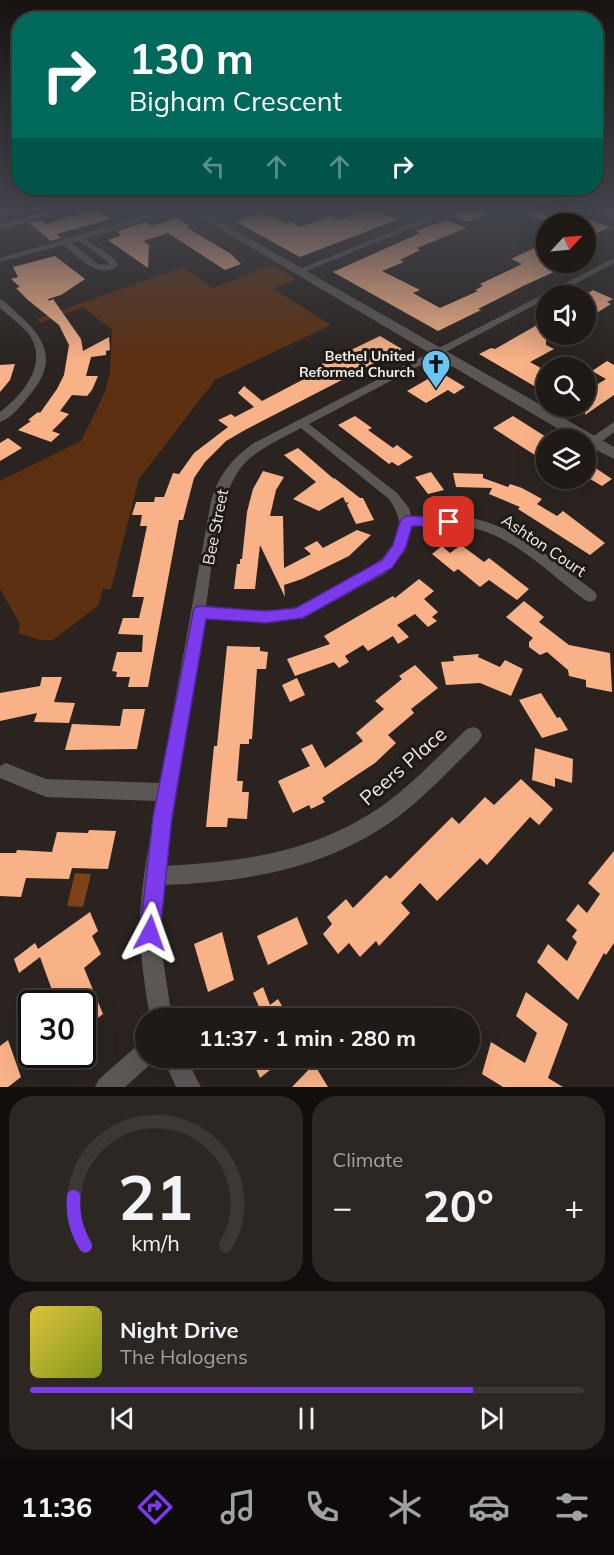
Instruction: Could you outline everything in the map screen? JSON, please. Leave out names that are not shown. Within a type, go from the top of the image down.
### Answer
[{"type":"street","points":[[88,260],[100,269],[114,266],[110,260]]},
{"type":"street","points":[[278,260],[571,429]]},
{"type":"street","points":[[299,272],[328,260]]},
{"type":"street","name":"Bee Street","points":[[159,1008],[152,969],[150,940],[154,876],[166,792],[217,500],[223,483],[233,467],[251,450],[614,260]]},
{"type":"street","points":[[0,302],[5,314],[36,338],[41,353],[37,378],[30,389],[0,418]]},
{"type":"street","points":[[199,612],[282,617],[303,612],[387,564],[400,547],[406,521],[403,510],[384,488],[302,423]]},
{"type":"street","points":[[596,440],[614,426]]},
{"type":"street","points":[[596,444],[614,454]]},
{"type":"street","name":"Ashton Court","points":[[406,521],[464,522],[489,528],[513,540],[590,596]]},
{"type":"street","name":"Peers Place","points":[[154,876],[235,873],[300,858],[336,843],[391,811],[473,735]]},
{"type":"street","points":[[6,772],[46,788],[166,792]]},
{"type":"street","points":[[107,1087],[135,1063]]},
{"type":"street","points":[[179,1068],[189,1087]]},
{"type":"shaded area","points":[[272,265],[296,279],[273,289],[331,325],[215,380],[139,479],[111,589],[103,589],[99,605],[53,640],[39,640],[18,633],[20,624],[0,589],[0,481],[81,441],[105,392],[110,371],[112,330],[83,307],[40,323],[37,319],[182,267],[213,288]]},
{"type":"shaded area","points":[[75,873],[91,874],[83,907],[67,906]]},
{"type":"building","points":[[41,260],[60,260],[85,279],[61,295],[48,299],[49,301],[53,299],[81,339],[83,351],[109,337],[110,350],[106,351],[106,355],[91,357],[86,376],[98,376],[92,390],[87,396],[72,395],[60,411],[69,414],[52,431],[60,434],[51,442],[18,430],[31,421],[28,420],[38,412],[40,413],[57,389],[64,375],[69,345],[59,325],[16,288],[20,287],[11,279],[18,277],[13,267]]},
{"type":"building","points":[[136,260],[148,260],[148,268]]},
{"type":"building","points":[[209,260],[237,260],[241,264],[225,270]]},
{"type":"building","points":[[360,260],[401,260],[404,262],[382,271],[420,290],[413,293],[440,308],[478,291],[475,290],[483,286],[480,284],[522,264],[513,260],[536,260],[536,273],[552,273],[523,286],[438,331],[333,272]]},
{"type":"building","points":[[596,291],[613,299],[607,302],[611,304],[596,313]]},
{"type":"building","points":[[536,326],[536,345],[546,345],[554,349],[530,362],[536,365],[536,387],[479,354],[491,348],[495,349]]},
{"type":"building","points":[[380,336],[402,349],[245,430],[226,441],[205,462],[194,478],[183,520],[179,520],[148,687],[128,687],[130,677],[116,677],[117,672],[112,671],[117,652],[142,652],[143,635],[118,634],[123,618],[139,618],[144,597],[132,597],[147,526],[140,526],[142,515],[132,515],[136,502],[154,502],[155,497],[164,497],[173,473],[179,474],[194,453],[228,427],[218,420],[231,414],[235,417],[254,407],[238,393],[244,386],[262,401],[306,378],[303,373]]},
{"type":"building","points":[[607,361],[614,365],[614,395],[596,407],[596,385],[606,379],[596,373],[596,368]]},
{"type":"building","points":[[15,364],[10,380],[0,392],[0,365]]},
{"type":"building","name":"Bethel United Reformed Church","points":[[440,372],[465,387],[454,394],[448,390],[426,403],[407,391]]},
{"type":"building","points":[[355,416],[372,428],[368,430],[393,448],[397,445],[413,457],[398,466],[392,462],[389,464],[338,425]]},
{"type":"building","points":[[513,416],[536,431],[536,456],[493,428]]},
{"type":"building","points":[[8,438],[22,448],[0,461],[0,443]]},
{"type":"building","points":[[298,448],[335,480],[333,477],[363,498],[374,520],[356,524],[347,505],[349,502],[346,503],[343,497],[319,511],[293,499],[316,482],[284,455]]},
{"type":"building","points":[[596,469],[612,479],[602,486],[596,482]]},
{"type":"building","points":[[263,471],[284,477],[276,490],[270,516],[283,516],[284,568],[311,554],[304,548],[317,541],[323,548],[357,530],[371,535],[349,556],[302,579],[284,585],[285,597],[260,545],[255,589],[234,589],[237,564],[240,564],[240,559],[242,559],[247,512],[253,489]]},
{"type":"building","points":[[431,472],[444,490],[428,494],[415,477]]},
{"type":"building","points":[[453,473],[483,474],[483,478],[508,487],[510,484],[522,488],[542,499],[537,504],[557,516],[563,511],[605,543],[590,555],[518,509],[520,507],[489,494],[492,488],[456,487]]},
{"type":"building","points":[[461,545],[484,562],[489,558],[529,589],[517,600],[489,580],[480,587],[458,569],[454,572],[432,554],[442,546],[450,553]]},
{"type":"building","points":[[419,579],[434,591],[424,599],[438,612],[432,617],[437,621],[428,627],[415,614],[397,625],[409,637],[398,644],[393,636],[368,651],[363,645],[345,656],[349,662],[339,668],[334,662],[295,676],[287,659],[330,644],[324,636],[393,596],[395,598]]},
{"type":"building","points":[[524,601],[544,617],[539,622],[569,645],[610,653],[612,692],[586,687],[586,680],[569,676],[568,670],[547,652],[540,655],[529,647],[529,642],[533,638],[506,617]]},
{"type":"building","points":[[227,646],[260,647],[260,651],[268,652],[266,669],[257,669],[252,739],[249,739],[249,744],[240,744],[237,781],[243,781],[242,792],[249,792],[247,819],[228,818],[227,827],[206,827],[214,746],[217,746]]},
{"type":"building","points":[[479,654],[478,657],[500,667],[505,660],[523,669],[511,696],[480,683],[446,685],[441,662],[454,661],[453,656]]},
{"type":"building","points":[[415,665],[438,688],[411,709],[414,713],[388,735],[396,743],[375,763],[322,798],[325,802],[311,809],[309,805],[293,813],[278,781],[310,766],[301,749],[312,744],[325,768],[363,741],[356,733],[384,709],[375,701],[402,679],[399,676]]},
{"type":"building","points":[[42,677],[62,677],[54,702],[75,703],[69,723],[34,722],[37,713],[0,721],[0,693],[40,686]]},
{"type":"building","points":[[297,678],[305,695],[290,702],[282,685]]},
{"type":"building","points":[[541,693],[557,718],[560,717],[568,730],[542,738],[519,700]]},
{"type":"building","points":[[123,709],[145,709],[137,749],[65,750],[72,724],[120,726]]},
{"type":"building","points":[[535,748],[573,759],[572,783],[555,778],[555,787],[532,780]]},
{"type":"building","points":[[521,779],[553,809],[539,825],[530,817],[487,865],[480,858],[437,901],[420,883],[401,903],[410,913],[379,946],[376,941],[360,957],[349,943],[338,954],[323,934],[332,924],[327,917],[346,899],[353,908],[386,875],[390,879],[452,817],[459,824],[485,797],[494,805]]},
{"type":"building","points":[[89,830],[116,831],[108,869],[72,868],[69,879],[26,878],[21,897],[0,896],[0,853],[16,853],[17,850],[52,852],[57,832],[88,833]]},
{"type":"building","points":[[614,851],[614,943],[606,955],[604,953],[578,1000],[537,962],[548,944],[567,961],[577,942],[572,937],[577,930],[566,920],[578,904],[587,913],[600,894],[588,883]]},
{"type":"building","points":[[90,912],[98,931],[92,936],[101,954],[84,968],[93,990],[52,990],[40,957],[19,973],[14,959],[35,943],[38,949]]},
{"type":"building","points":[[297,917],[308,944],[268,965],[257,936]]},
{"type":"building","points":[[222,932],[234,980],[208,992],[194,944]]},
{"type":"building","points":[[263,987],[270,1005],[278,999],[283,1008],[260,1008],[253,993]]},
{"type":"building","points":[[526,992],[568,1024],[548,1078],[563,1087],[503,1087],[482,1074],[491,1042],[525,1063],[537,1033],[516,1016]]},
{"type":"building","points":[[96,997],[103,1014],[96,1019]]},
{"type":"building","points":[[8,1040],[21,1077],[8,1087],[0,1087],[0,1046]]},
{"type":"building","points":[[256,1068],[272,1068],[260,1078]]},
{"type":"building","points":[[310,1068],[316,1068],[328,1087],[292,1087]]},
{"type":"place","name":"Bethel United Reformed Church","points":[[436,390]]},
{"type":"route","points":[[150,933],[154,876],[162,817],[199,612],[266,617],[298,614],[341,592],[387,564],[400,547],[406,521],[449,522]]}]
